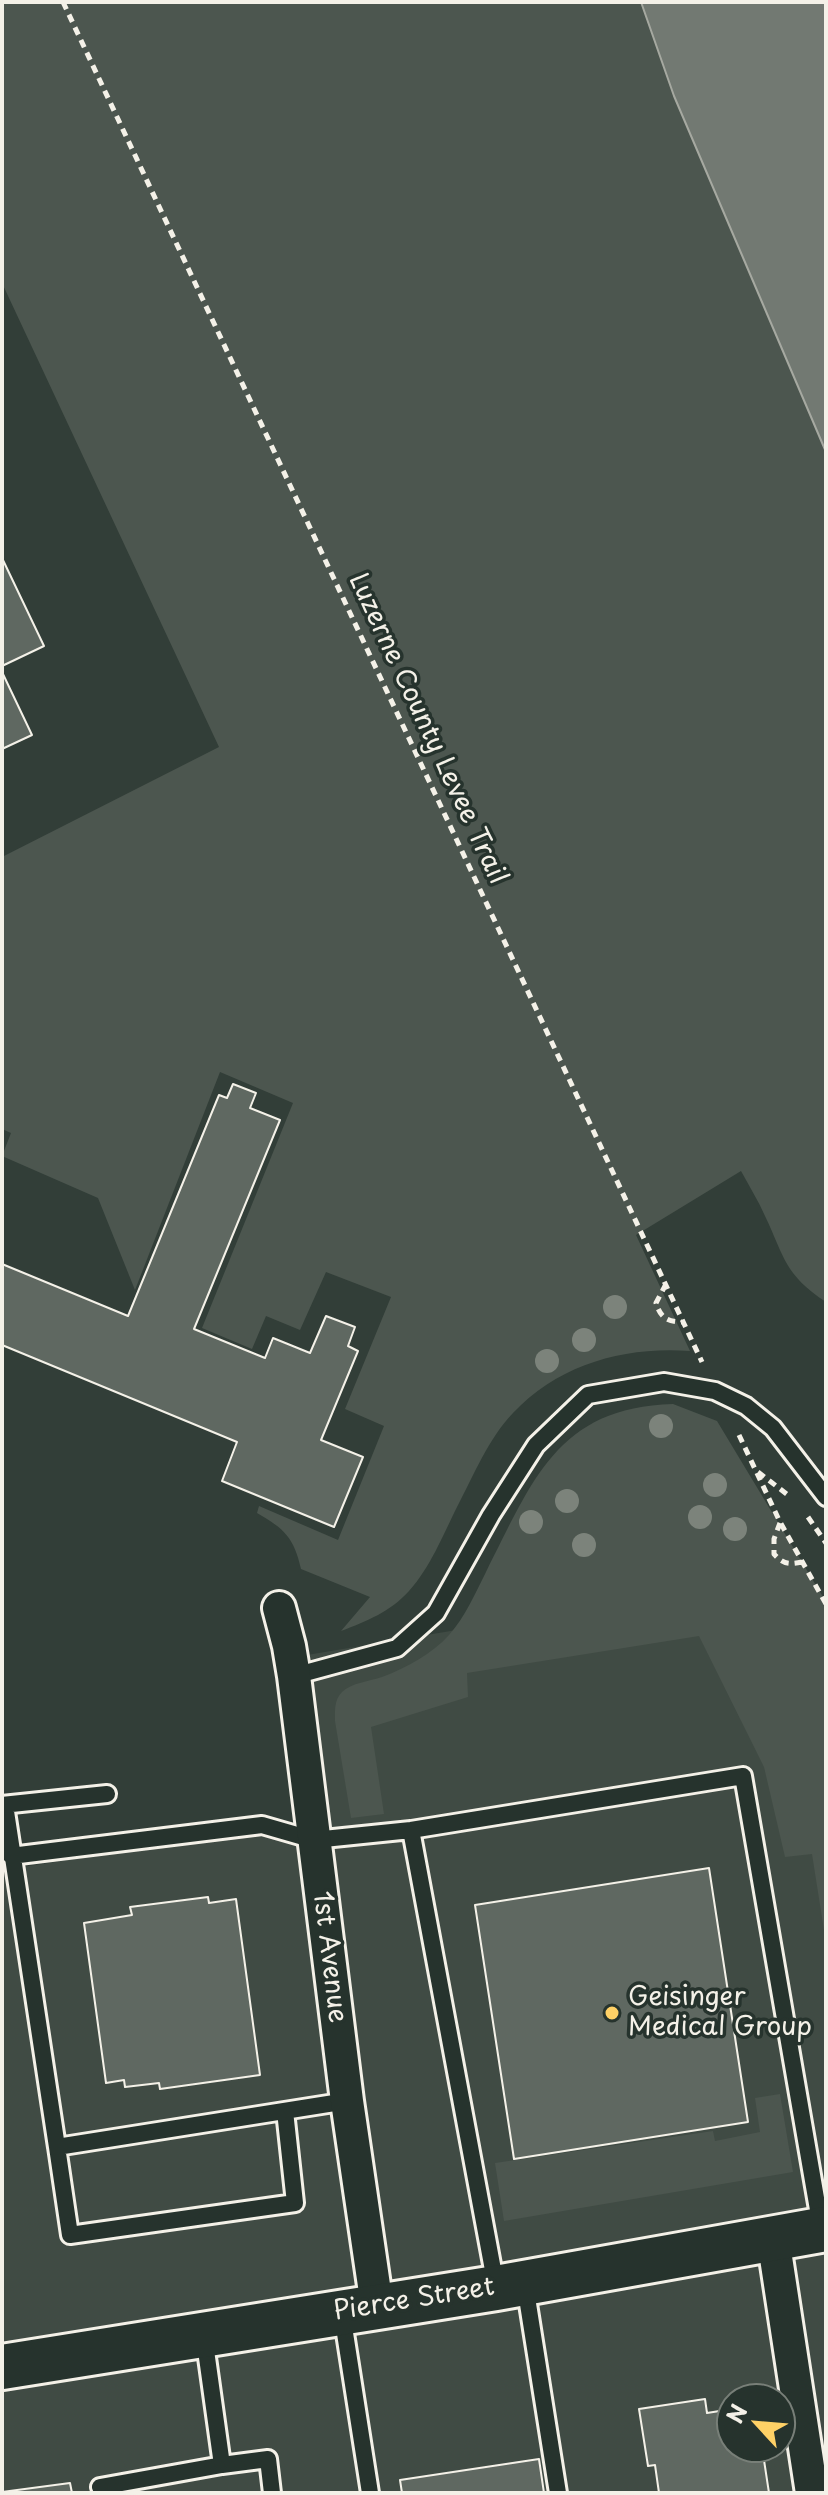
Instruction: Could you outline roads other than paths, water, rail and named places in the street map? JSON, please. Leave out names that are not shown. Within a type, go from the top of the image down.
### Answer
[{"type":"main road","name":"Pierce Street","points":[[2,2367],[510,2285],[824,2229]]},
{"type":"street","name":"1st Avenue","points":[[279,1608],[294,1676],[347,2101],[359,2309]]},
{"type":"street","points":[[773,2238],[812,2493]]},
{"type":"lane","points":[[294,1676],[397,1648],[436,1613],[491,1515],[536,1445],[588,1395],[664,1382],[715,1391],[746,1406],[773,1428],[826,1497]]},
{"type":"lane","points":[[11,1856],[262,1825],[314,1840],[411,1830],[743,1776],[824,2229]]},
{"type":"lane","points":[[107,1794],[3,1805],[70,2235],[295,2203],[285,2111]]},
{"type":"lane","points":[[411,1830],[558,2493]]},
{"type":"lane","points":[[57,2147],[347,2101]]},
{"type":"lane","points":[[359,2309],[370,2493]]},
{"type":"lane","points":[[204,2334],[222,2465]]},
{"type":"lane","points":[[100,2487],[268,2459],[272,2493]]},
{"type":"place","name":"Geisinger Medical Group","points":[[612,2013]]}]
